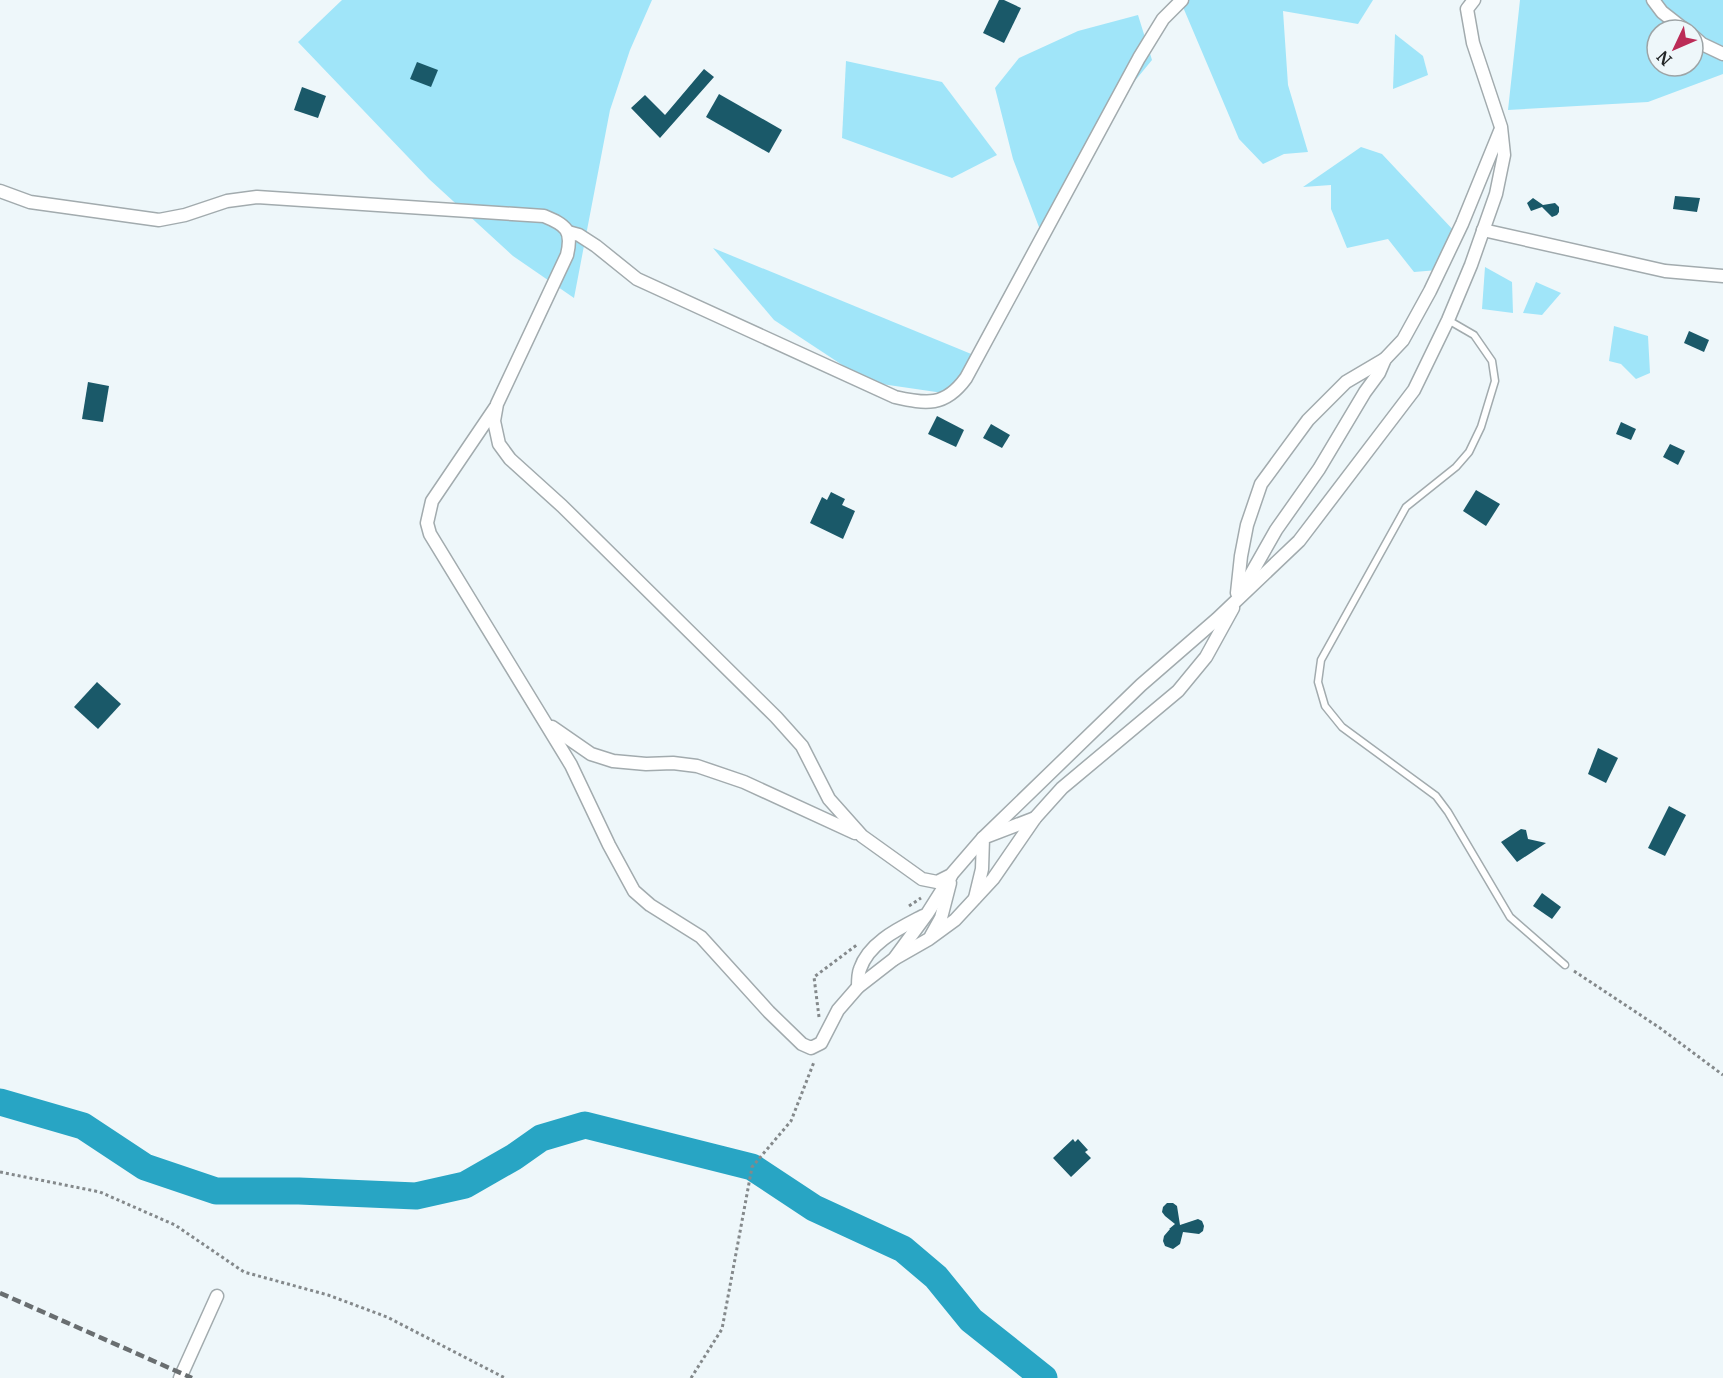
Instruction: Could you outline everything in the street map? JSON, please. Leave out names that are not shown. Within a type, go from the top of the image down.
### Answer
[{"type":"street","points":[[568,232],[579,235],[596,246],[638,279],[895,397],[932,403],[945,398],[966,378],[1139,58],[1163,19],[1182,0]]},
{"type":"street","points":[[1653,0],[1670,18]]},
{"type":"street","points":[[894,959],[927,914],[951,875],[983,838],[1141,685],[1236,601],[1299,541],[1414,390],[1472,265],[1496,194],[1504,155],[1501,127],[1473,43],[1468,3]]},
{"type":"street","points":[[1705,45],[1723,54]]},
{"type":"street","points":[[0,191],[30,202],[159,220],[185,215],[227,201],[257,197],[544,216],[560,222],[568,232],[570,242],[567,255],[497,404],[432,501],[427,523],[436,546],[571,765],[634,891],[650,905],[701,937],[769,1012],[802,1044],[812,1048],[821,1043],[838,1010],[858,987],[894,959],[929,939],[955,920],[1010,857],[1035,818],[1062,788],[1178,691],[1206,657],[1271,538],[1319,469],[1385,360],[1403,340],[1462,225],[1501,127]]},
{"type":"street","points":[[1483,230],[1665,271],[1723,276]]},
{"type":"street","points":[[1236,601],[1247,525],[1261,484],[1308,420],[1346,382],[1385,360]]},
{"type":"street","points":[[497,404],[494,422],[499,444],[510,459],[562,506],[776,717],[802,746],[829,799],[862,836]]},
{"type":"street","points":[[546,722],[591,754],[613,761],[646,765],[673,763],[697,766],[744,782],[862,836],[922,879],[938,882],[951,875]]},
{"type":"street","points":[[983,838],[1035,818]]},
{"type":"street","points":[[975,899],[981,869],[983,838]]},
{"type":"street","points":[[929,939],[947,900],[951,875]]},
{"type":"street","points":[[858,987],[859,969],[869,951],[886,937],[927,914]]},
{"type":"street","points":[[180,1378],[217,1296]]},
{"type":"lane","points":[[1448,320],[1474,335],[1492,361],[1495,381],[1481,427],[1469,452],[1456,467],[1406,507],[1321,660],[1318,682],[1325,706],[1342,727],[1436,796],[1448,812],[1510,917],[1565,965]]},
{"type":"path","points":[[906,909],[924,896]]},
{"type":"path","points":[[691,1378],[722,1329],[752,1167],[791,1122],[821,1043],[814,977],[860,943]]},
{"type":"path","points":[[1565,965],[1660,1028],[1723,1075]]},
{"type":"path","points":[[0,1172],[100,1192],[175,1225],[244,1272],[328,1295],[387,1317],[506,1378]]},
{"type":"shaded area","points":[[342,0],[652,0],[630,50],[610,110],[574,298],[513,256],[429,179],[298,42]]},
{"type":"shaded area","points":[[1180,0],[1373,0],[1358,24],[1283,11],[1288,85],[1308,152],[1284,154],[1263,164],[1239,139]]},
{"type":"shaded area","points":[[1520,0],[1723,0],[1723,74],[1648,102],[1508,110]]},
{"type":"shaded area","points":[[1138,15],[1152,60],[1101,122],[1042,235],[1013,159],[995,88],[1019,58],[1078,31]]},
{"type":"shaded area","points":[[1395,34],[1423,56],[1428,75],[1393,89]]},
{"type":"shaded area","points":[[846,61],[942,82],[997,155],[952,178],[842,138]]},
{"type":"shaded area","points":[[1361,147],[1382,154],[1455,232],[1438,270],[1414,272],[1388,239],[1347,248],[1331,209],[1331,185],[1303,187]]},
{"type":"shaded area","points":[[713,248],[981,358],[943,393],[868,382],[774,320]]},
{"type":"shaded area","points":[[1485,267],[1512,282],[1513,313],[1482,309]]},
{"type":"shaded area","points":[[1536,282],[1561,293],[1542,315],[1523,313]]},
{"type":"shaded area","points":[[1614,326],[1648,336],[1650,373],[1636,379],[1621,364],[1609,361]]},
{"type":"building","points":[[999,0],[1021,8],[1004,43],[983,33]]},
{"type":"building","points":[[417,62],[438,70],[431,87],[410,79]]},
{"type":"building","points":[[704,69],[714,77],[660,138],[631,108],[645,95],[665,115]]},
{"type":"building","points":[[302,87],[326,96],[318,118],[294,110]]},
{"type":"building","points":[[719,94],[782,130],[769,153],[706,117]]},
{"type":"building","points":[[1675,196],[1700,198],[1697,212],[1673,209]]},
{"type":"building","points":[[1533,198],[1543,205],[1555,203],[1559,207],[1559,212],[1552,217],[1542,207],[1531,211],[1527,203]]},
{"type":"building","points":[[1689,331],[1709,340],[1704,352],[1684,343]]},
{"type":"building","points":[[88,382],[109,386],[103,422],[82,419]]},
{"type":"building","points":[[937,416],[964,430],[956,447],[928,434]]},
{"type":"building","points":[[1621,422],[1636,429],[1631,440],[1616,434]]},
{"type":"building","points":[[991,424],[1010,435],[1002,448],[983,438]]},
{"type":"building","points":[[1670,444],[1685,451],[1678,465],[1663,457]]},
{"type":"building","points":[[1476,490],[1500,504],[1486,526],[1463,511]]},
{"type":"building","points":[[831,492],[845,499],[842,505],[855,511],[843,539],[810,523],[822,497],[827,500]]},
{"type":"building","points":[[97,682],[121,704],[98,729],[74,707]]},
{"type":"building","points":[[1598,748],[1618,758],[1606,783],[1588,774]]},
{"type":"building","points":[[1669,806],[1686,815],[1665,856],[1648,848]]},
{"type":"building","points":[[1521,829],[1526,830],[1528,839],[1546,843],[1517,862],[1501,842]]},
{"type":"building","points":[[1542,893],[1561,907],[1552,919],[1533,906]]},
{"type":"building","points":[[1073,1139],[1075,1142],[1078,1139],[1088,1150],[1085,1152],[1091,1158],[1071,1177],[1053,1158]]},
{"type":"building","points":[[1167,1203],[1177,1206],[1180,1225],[1198,1219],[1204,1226],[1203,1231],[1199,1234],[1183,1232],[1180,1244],[1173,1249],[1165,1246],[1163,1241],[1164,1236],[1175,1224],[1162,1212]]},
{"type":"waterway","points":[[0,1102],[83,1126],[145,1167],[216,1191],[299,1191],[416,1196],[465,1185],[514,1157],[541,1138],[585,1125],[752,1167],[814,1208],[903,1249],[936,1277],[971,1320],[1044,1378]]},
{"type":"railway","points":[[0,1293],[192,1378]]}]
